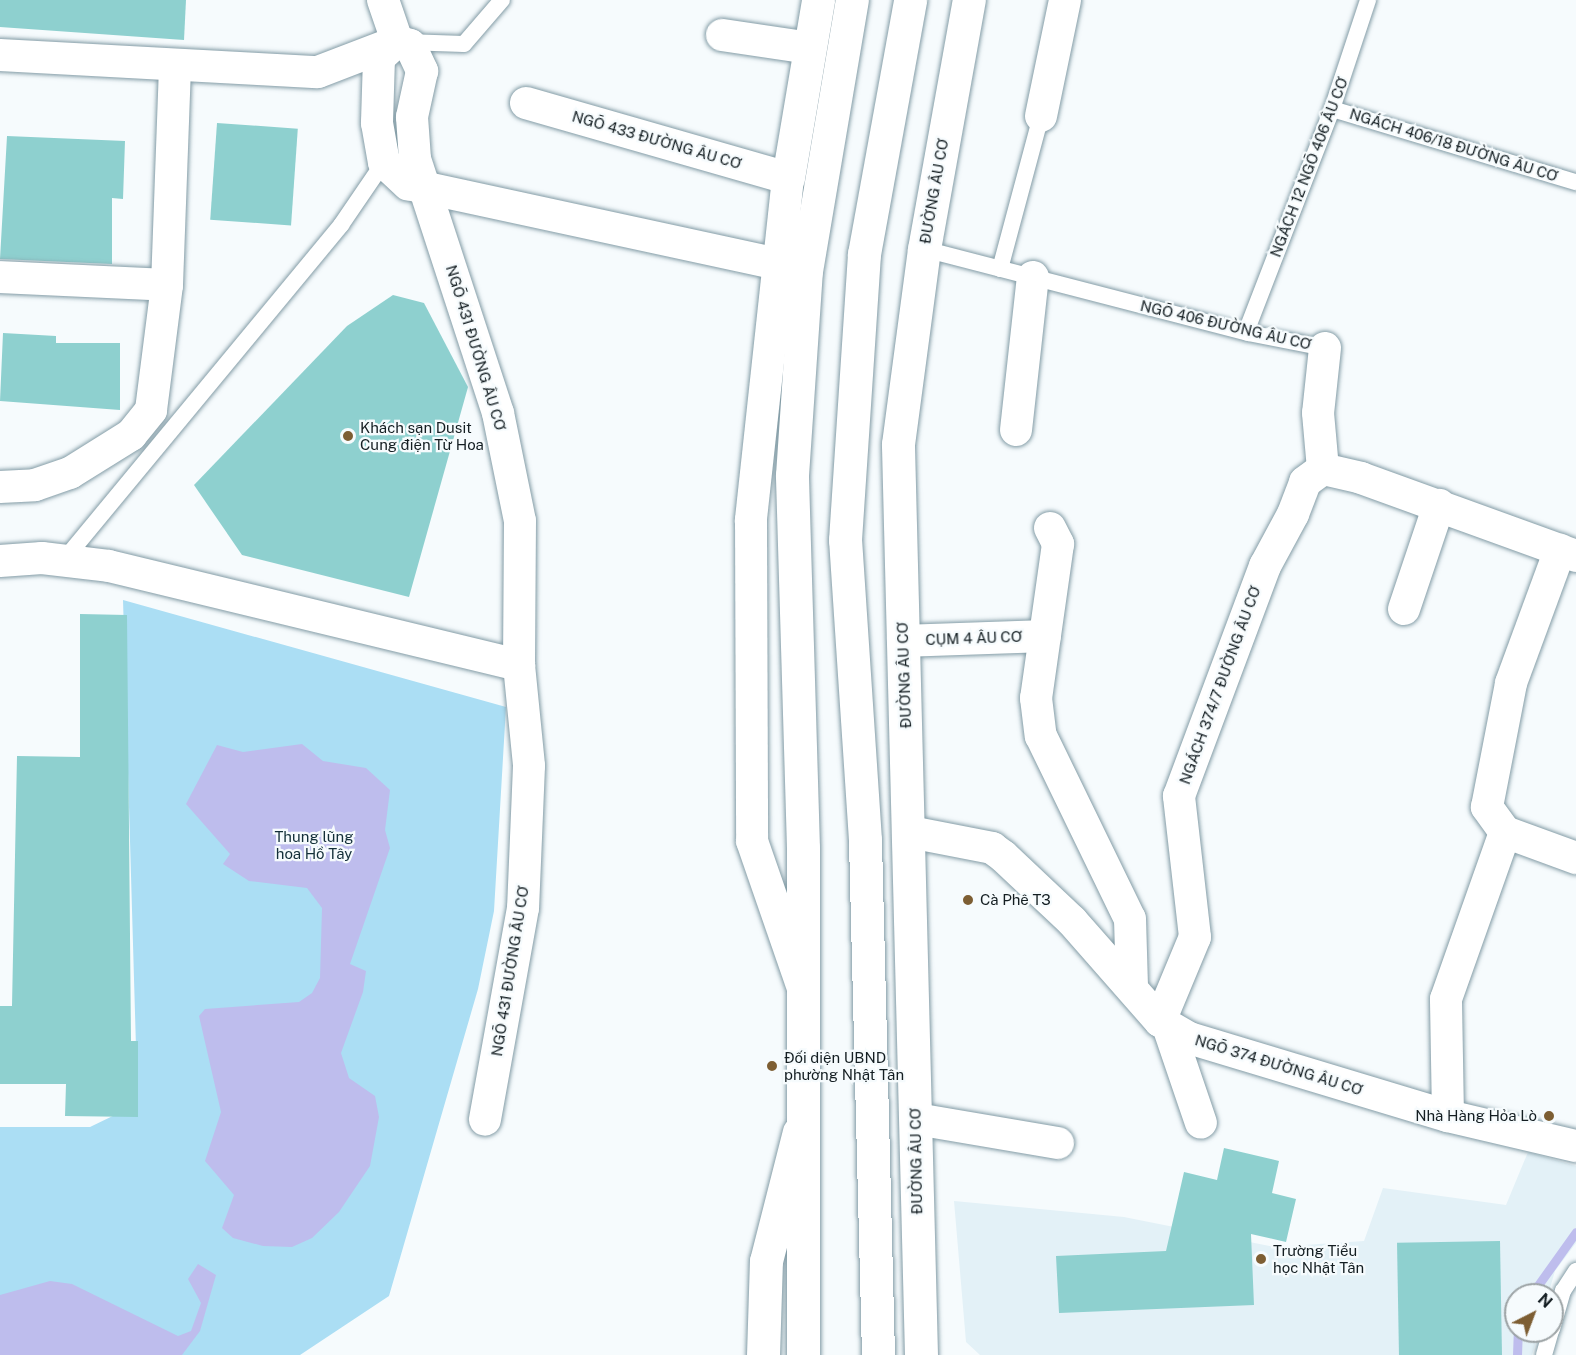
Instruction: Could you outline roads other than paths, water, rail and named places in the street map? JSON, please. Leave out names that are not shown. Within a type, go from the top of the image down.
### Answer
[{"type":"main road","points":[[788,178],[818,0]]},
{"type":"main road","points":[[803,1355],[805,994],[791,538],[792,267],[852,0]]},
{"type":"main road","points":[[878,1355],[865,840],[845,540],[864,254],[909,0]]},
{"type":"main road","name":"ĐƯỜNG ÂU CƠ","points":[[921,1355],[910,832],[898,444],[924,249],[969,0]]},
{"type":"main road","points":[[763,1355],[766,1261],[805,1113]]},
{"type":"street","points":[[383,0],[397,41]]},
{"type":"street","points":[[1041,116],[1065,0]]},
{"type":"street","points":[[722,35],[810,48]]},
{"type":"street","points":[[0,55],[318,72],[397,41]]},
{"type":"street","points":[[397,41],[379,58],[375,81],[384,162],[408,184],[792,267]]},
{"type":"street","name":"NGÕ 431 ĐƯỜNG ÂU CƠ","points":[[397,41],[410,45],[422,71],[411,139],[498,413],[518,510],[519,665],[529,766],[523,908],[486,1120]]},
{"type":"street","points":[[0,487],[35,485],[70,472],[131,435],[151,410],[167,285],[175,66]]},
{"type":"street","name":"NGÕ 433 ĐƯỜNG ÂU CƠ","points":[[526,103],[788,178]]},
{"type":"street","points":[[788,178],[792,267],[752,520],[752,841],[805,994]]},
{"type":"street","points":[[0,277],[167,285]]},
{"type":"street","points":[[1016,430],[1033,278]]},
{"type":"street","name":"NGÕ 406 ĐƯỜNG ÂU CƠ","points":[[1323,469],[1318,413],[1325,348]]},
{"type":"street","points":[[1323,469],[1438,506],[1568,553],[1509,694],[1487,807],[1505,832],[1576,858]]},
{"type":"street","name":"NGÁCH 374/7 ĐƯỜNG ÂU CƠ","points":[[1164,1023],[1195,937],[1179,796],[1264,566],[1293,514],[1305,482],[1323,469]]},
{"type":"street","points":[[1404,609],[1438,506]]},
{"type":"street","points":[[1050,528],[1058,544],[1036,698],[1041,736],[1130,919],[1132,988]]},
{"type":"street","points":[[0,561],[64,561],[109,566],[519,665]]},
{"type":"street","name":"CỤM 4 ÂU CƠ","points":[[903,640],[1045,636]]},
{"type":"street","name":"NGÕ 374 ĐƯỜNG ÂU CƠ","points":[[910,832],[992,848],[1072,921],[1164,1023],[1213,1046],[1448,1116],[1576,1146]]},
{"type":"street","points":[[1448,1116],[1446,999],[1505,832]]},
{"type":"street","points":[[1164,1023],[1201,1123]]},
{"type":"street","points":[[916,1119],[1058,1143]]},
{"type":"lane","points":[[397,41],[464,44],[502,0]]},
{"type":"lane","name":"NGÁCH 12 NGÕ 406 ÂU CƠ","points":[[1245,332],[1332,109],[1368,0]]},
{"type":"lane","name":"NGÁCH 406/18 ĐƯỜNG ÂU CƠ","points":[[1332,109],[1576,182]]},
{"type":"lane","points":[[1000,269],[1041,116]]},
{"type":"lane","points":[[64,561],[341,225],[384,162]]},
{"type":"lane","name":"NGÕ 406 ĐƯỜNG ÂU CƠ","points":[[924,249],[1245,332],[1325,348]]},
{"type":"lane","points":[[1564,1289],[1576,1271]]},
{"type":"waterway","points":[[1540,1283],[1576,1232]]},
{"type":"waterway","points":[[1517,1355],[1518,1343]]},
{"type":"place","name":"Khách sạn Dusit Cung điện Từ Hoa","points":[[348,436]]},
{"type":"place","name":"Cà Phê T3","points":[[968,900]]},
{"type":"place","name":"Đối diện UBND phường Nhật Tân","points":[[772,1066]]},
{"type":"place","name":"Nhà Hàng Hỏa Lò","points":[[1549,1116]]},
{"type":"place","name":"Trường Tiểu học Nhật Tân","points":[[1261,1259]]},
{"type":"park label","name":"Thung lũng hoa Hồ Tây","points":[[314,844]]}]
